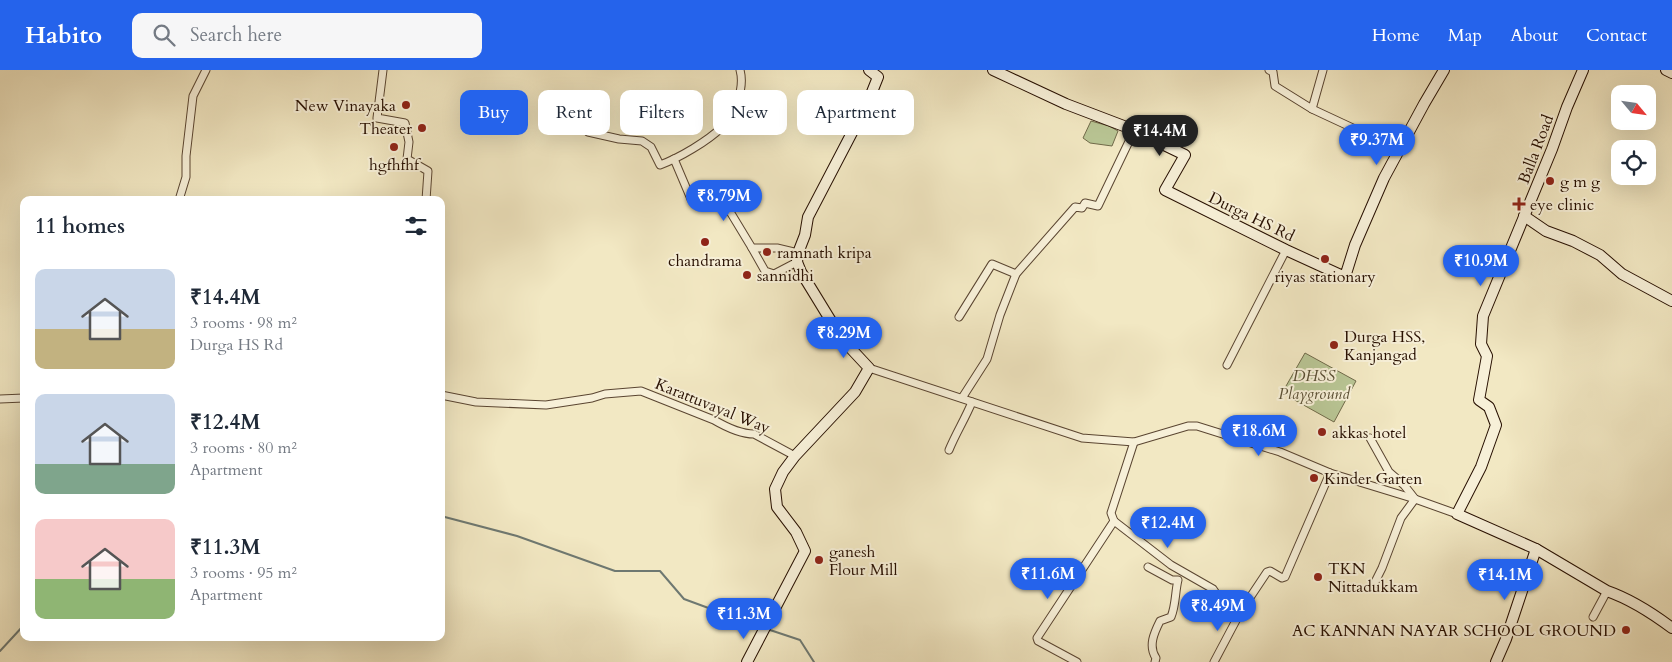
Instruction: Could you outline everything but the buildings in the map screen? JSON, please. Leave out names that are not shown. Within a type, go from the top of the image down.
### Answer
[{"type":"street","points":[[180,196],[186,177],[186,156],[193,96],[206,70]]},
{"type":"street","points":[[383,70],[377,118],[405,123],[409,142],[407,159],[428,172],[426,196]]},
{"type":"street","points":[[601,135],[642,141],[651,147],[660,165],[674,160],[723,126],[739,98],[742,78],[740,70]]},
{"type":"street","points":[[869,70],[878,76],[868,102],[808,218],[805,235],[797,258],[801,272],[842,338],[869,368],[1082,438],[1134,442],[1188,426],[1197,426],[1280,452],[1330,473],[1457,514],[1536,550],[1657,617],[1672,628]]},
{"type":"street","name":"Durga HS Rd","points":[[993,70],[1066,104],[1134,131],[1185,155],[1165,190],[1345,277],[1368,213],[1384,178],[1444,70]]},
{"type":"street","points":[[1269,70],[1273,72],[1275,86],[1312,108],[1400,150]]},
{"type":"street","points":[[1312,108],[1323,70]]},
{"type":"street","name":"Balla Road","points":[[1457,514],[1481,467],[1496,425],[1489,407],[1479,400],[1487,356],[1481,344],[1483,316],[1583,70]]},
{"type":"street","points":[[1666,70],[1672,73]]},
{"type":"street","points":[[962,398],[986,359],[1016,274],[1075,207],[1082,208],[1085,203],[1098,206],[1134,131]]},
{"type":"street","points":[[674,160],[691,200],[729,210],[764,270],[774,274],[797,258]]},
{"type":"street","points":[[1524,216],[1546,231],[1573,241],[1600,255],[1622,274],[1672,301]]},
{"type":"street","points":[[752,248],[777,248],[797,258]]},
{"type":"street","points":[[1227,365],[1286,250]]},
{"type":"street","points":[[960,317],[992,264],[1016,274]]},
{"type":"street","points":[[747,662],[805,551],[796,532],[777,507],[775,489],[783,472],[795,456],[856,392],[869,368]]},
{"type":"street","name":"Karattuvayal Way","points":[[445,396],[476,402],[546,406],[605,394],[641,391],[714,420],[724,426],[748,434],[754,434],[795,456]]},
{"type":"street","points":[[0,399],[20,398]]},
{"type":"street","points":[[949,450],[972,402]]},
{"type":"street","points":[[1370,438],[1389,472],[1404,485],[1415,499]]},
{"type":"street","points":[[1134,442],[1111,513],[1114,521],[1171,565],[1213,589],[1219,598],[1241,611]]},
{"type":"street","points":[[1214,662],[1241,611],[1267,572],[1270,571],[1282,578],[1285,577],[1330,473]]},
{"type":"street","points":[[1373,586],[1401,518],[1415,499]]},
{"type":"street","points":[[1077,662],[1038,641],[1037,638],[1114,521]]},
{"type":"street","points":[[1496,662],[1506,639],[1536,550]]},
{"type":"street","points":[[1148,567],[1172,580],[1178,580],[1175,592],[1175,606],[1171,617],[1160,621],[1154,632],[1152,652],[1156,658],[1155,662]]},
{"type":"street","points":[[1593,617],[1607,591]]},
{"type":"green space","points":[[1091,121],[1109,126],[1118,131],[1112,146],[1090,143],[1083,138]]},
{"type":"green space","name":"DHSS Playground","points":[[1305,353],[1356,381],[1334,422],[1282,393]]},
{"type":"waterway","points":[[445,517],[517,536],[615,571],[660,571],[684,599],[760,627]]},
{"type":"waterway","points":[[0,651],[20,629]]},
{"type":"waterway","points":[[767,629],[800,640],[814,662]]},
{"type":"place","name":"New Vinayaka","points":[[406,105]]},
{"type":"place","name":"Theater","points":[[422,128]]},
{"type":"place","name":"hgfhfhf","points":[[394,147]]},
{"type":"place","name":"g m g","points":[[1550,181]]},
{"type":"place","name":"eye clinic","points":[[1519,204]]},
{"type":"place","name":"chandrama","points":[[705,242]]},
{"type":"place","name":"ramnath kripa","points":[[767,252]]},
{"type":"place","name":"riyas stationary","points":[[1325,259]]},
{"type":"place","name":"sannidhi","points":[[747,275]]},
{"type":"place","name":"Durga HSS, Kanjangad","points":[[1334,345]]},
{"type":"place","name":"akkas hotel","points":[[1322,432]]},
{"type":"place","name":"Kinder Garten","points":[[1314,478]]},
{"type":"place","name":"ganesh Flour Mill","points":[[819,560]]},
{"type":"place","name":"TKN Nittadukkam","points":[[1318,577]]},
{"type":"place","name":"AC KANNAN NAYAR SCHOOL GROUND","points":[[1626,630]]}]
